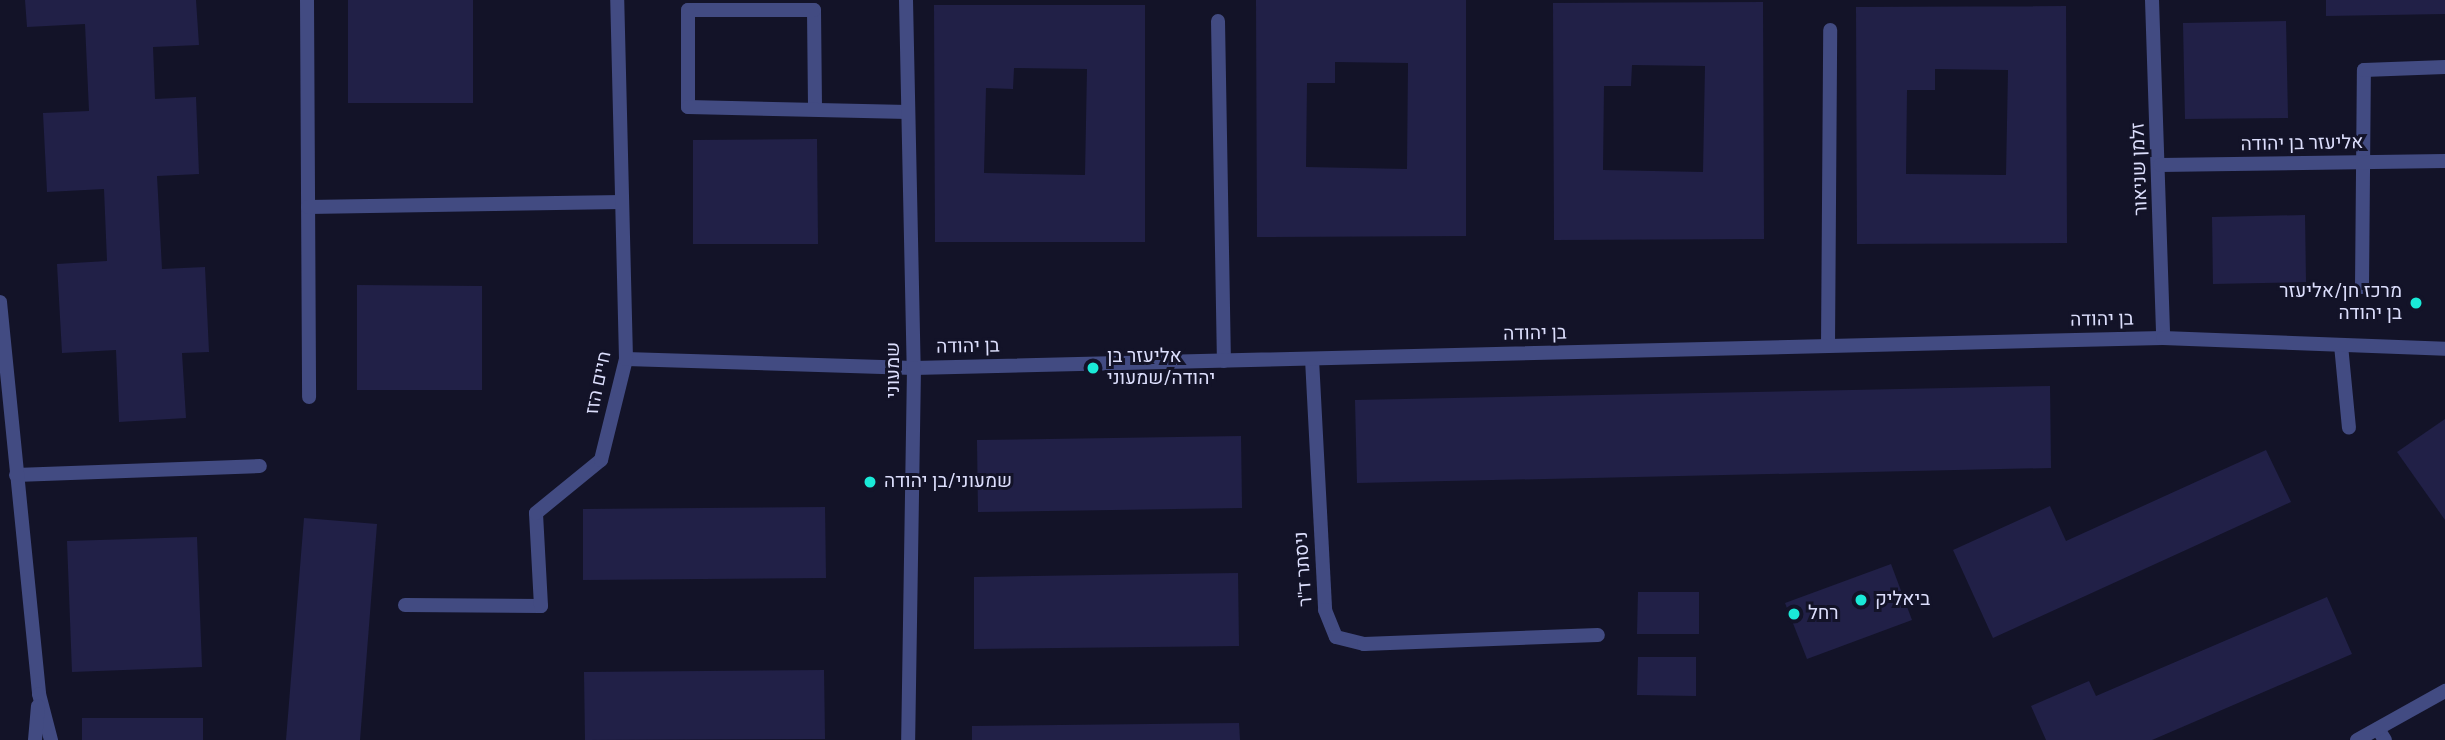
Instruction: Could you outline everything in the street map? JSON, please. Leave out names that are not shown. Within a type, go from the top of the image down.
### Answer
[{"type":"street","points":[[307,0],[309,397]]},
{"type":"street","name":"חיים הזז","points":[[405,606],[541,606],[536,513],[601,460],[626,359],[617,0]]},
{"type":"street","name":"שמעוני","points":[[906,0],[914,368],[908,740]]},
{"type":"street","name":"זלמן שניאור","points":[[2152,0],[2160,165],[2163,338]]},
{"type":"street","points":[[815,106],[814,10],[688,10],[688,107],[815,106],[908,112]]},
{"type":"street","points":[[1218,22],[1224,361]]},
{"type":"street","points":[[1828,346],[1830,30]]},
{"type":"street","points":[[2362,287],[2364,70],[2445,67]]},
{"type":"street","name":"אליעזר בן יהודה","points":[[2160,165],[2445,161]]},
{"type":"street","points":[[309,207],[622,202]]},
{"type":"street","points":[[0,302],[39,694],[51,740]]},
{"type":"street","name":"בן יהודה","points":[[626,359],[914,368],[2163,338],[2445,349]]},
{"type":"street","points":[[2341,345],[2349,428]]},
{"type":"street","name":"ניסתר ד\"ר","points":[[1312,359],[1325,610],[1336,637],[1364,644],[1598,635]]},
{"type":"street","points":[[16,475],[260,466]]},
{"type":"street","points":[[2357,740],[2381,735],[2445,691]]},
{"type":"street","points":[[36,740],[39,694]]},
{"type":"building","points":[[25,0],[196,0],[199,45],[153,47],[155,99],[196,97],[199,174],[157,176],[162,269],[205,267],[209,352],[182,353],[186,418],[119,422],[116,350],[62,353],[57,264],[107,261],[104,189],[47,192],[43,113],[89,111],[85,24],[27,27]]},
{"type":"building","points":[[348,0],[473,0],[473,103],[348,103]]},
{"type":"building","points":[[1256,0],[1466,0],[1466,236],[1257,237]],"holes":[[[1335,62],[1408,63],[1407,169],[1306,167],[1307,83],[1335,83]]]},
{"type":"building","points":[[2326,0],[2445,0],[2445,14],[2326,16]]},
{"type":"building","points":[[1763,2],[1764,239],[1554,240],[1553,3]],"holes":[[[1632,65],[1705,66],[1703,172],[1603,170],[1604,86],[1631,86]]]},
{"type":"building","points":[[934,5],[1145,5],[1145,242],[935,242]],"holes":[[[1014,68],[1087,69],[1085,175],[984,173],[986,88],[1013,89]]]},
{"type":"building","points":[[2066,6],[2067,243],[1857,244],[1856,7]],"holes":[[[1935,69],[2008,70],[2006,175],[1906,174],[1907,90],[1935,90]]]},
{"type":"building","points":[[2286,21],[2288,118],[2185,119],[2183,23]]},
{"type":"building","points":[[817,139],[818,244],[693,244],[693,140]]},
{"type":"building","points":[[2305,215],[2306,282],[2213,284],[2212,217]]},
{"type":"building","points":[[357,285],[482,286],[482,390],[357,390]]},
{"type":"building","points":[[2050,386],[2051,468],[1357,483],[1355,400]]},
{"type":"building","points":[[2445,419],[2445,520],[2397,452]]},
{"type":"building","points":[[1241,436],[1242,508],[978,512],[977,440]]},
{"type":"building","points":[[2266,450],[2291,502],[1993,638],[1953,550],[2050,506],[2066,541]]},
{"type":"building","points":[[825,507],[826,578],[583,580],[583,509]]},
{"type":"building","points":[[304,518],[377,524],[360,740],[286,740]]},
{"type":"building","points":[[197,537],[202,667],[72,672],[67,541]]},
{"type":"building","points":[[1891,564],[1912,620],[1807,659],[1785,603]]},
{"type":"building","points":[[1238,573],[1239,646],[974,649],[974,577]]},
{"type":"building","points":[[1638,592],[1699,592],[1699,634],[1637,634]]},
{"type":"building","points":[[2327,597],[2352,654],[2152,740],[2046,740],[2031,706],[2089,681],[2096,696]]},
{"type":"building","points":[[1638,657],[1696,657],[1696,696],[1637,695]]},
{"type":"building","points":[[824,670],[825,739],[585,740],[584,672]]},
{"type":"building","points":[[82,718],[203,718],[203,740],[82,740]]},
{"type":"building","points":[[1239,723],[1240,740],[972,740],[972,726]]},
{"type":"place","name":"מרכז חן/אליעזר בן יהודה","points":[[2416,303]]},
{"type":"place","name":"אליעזר בן יהודה/שמעוני","points":[[1093,368]]},
{"type":"place","name":"שמעוני/בן יהודה","points":[[870,482]]},
{"type":"place","name":"ביאליק","points":[[1861,600]]},
{"type":"place","name":"רחל","points":[[1794,614]]}]
